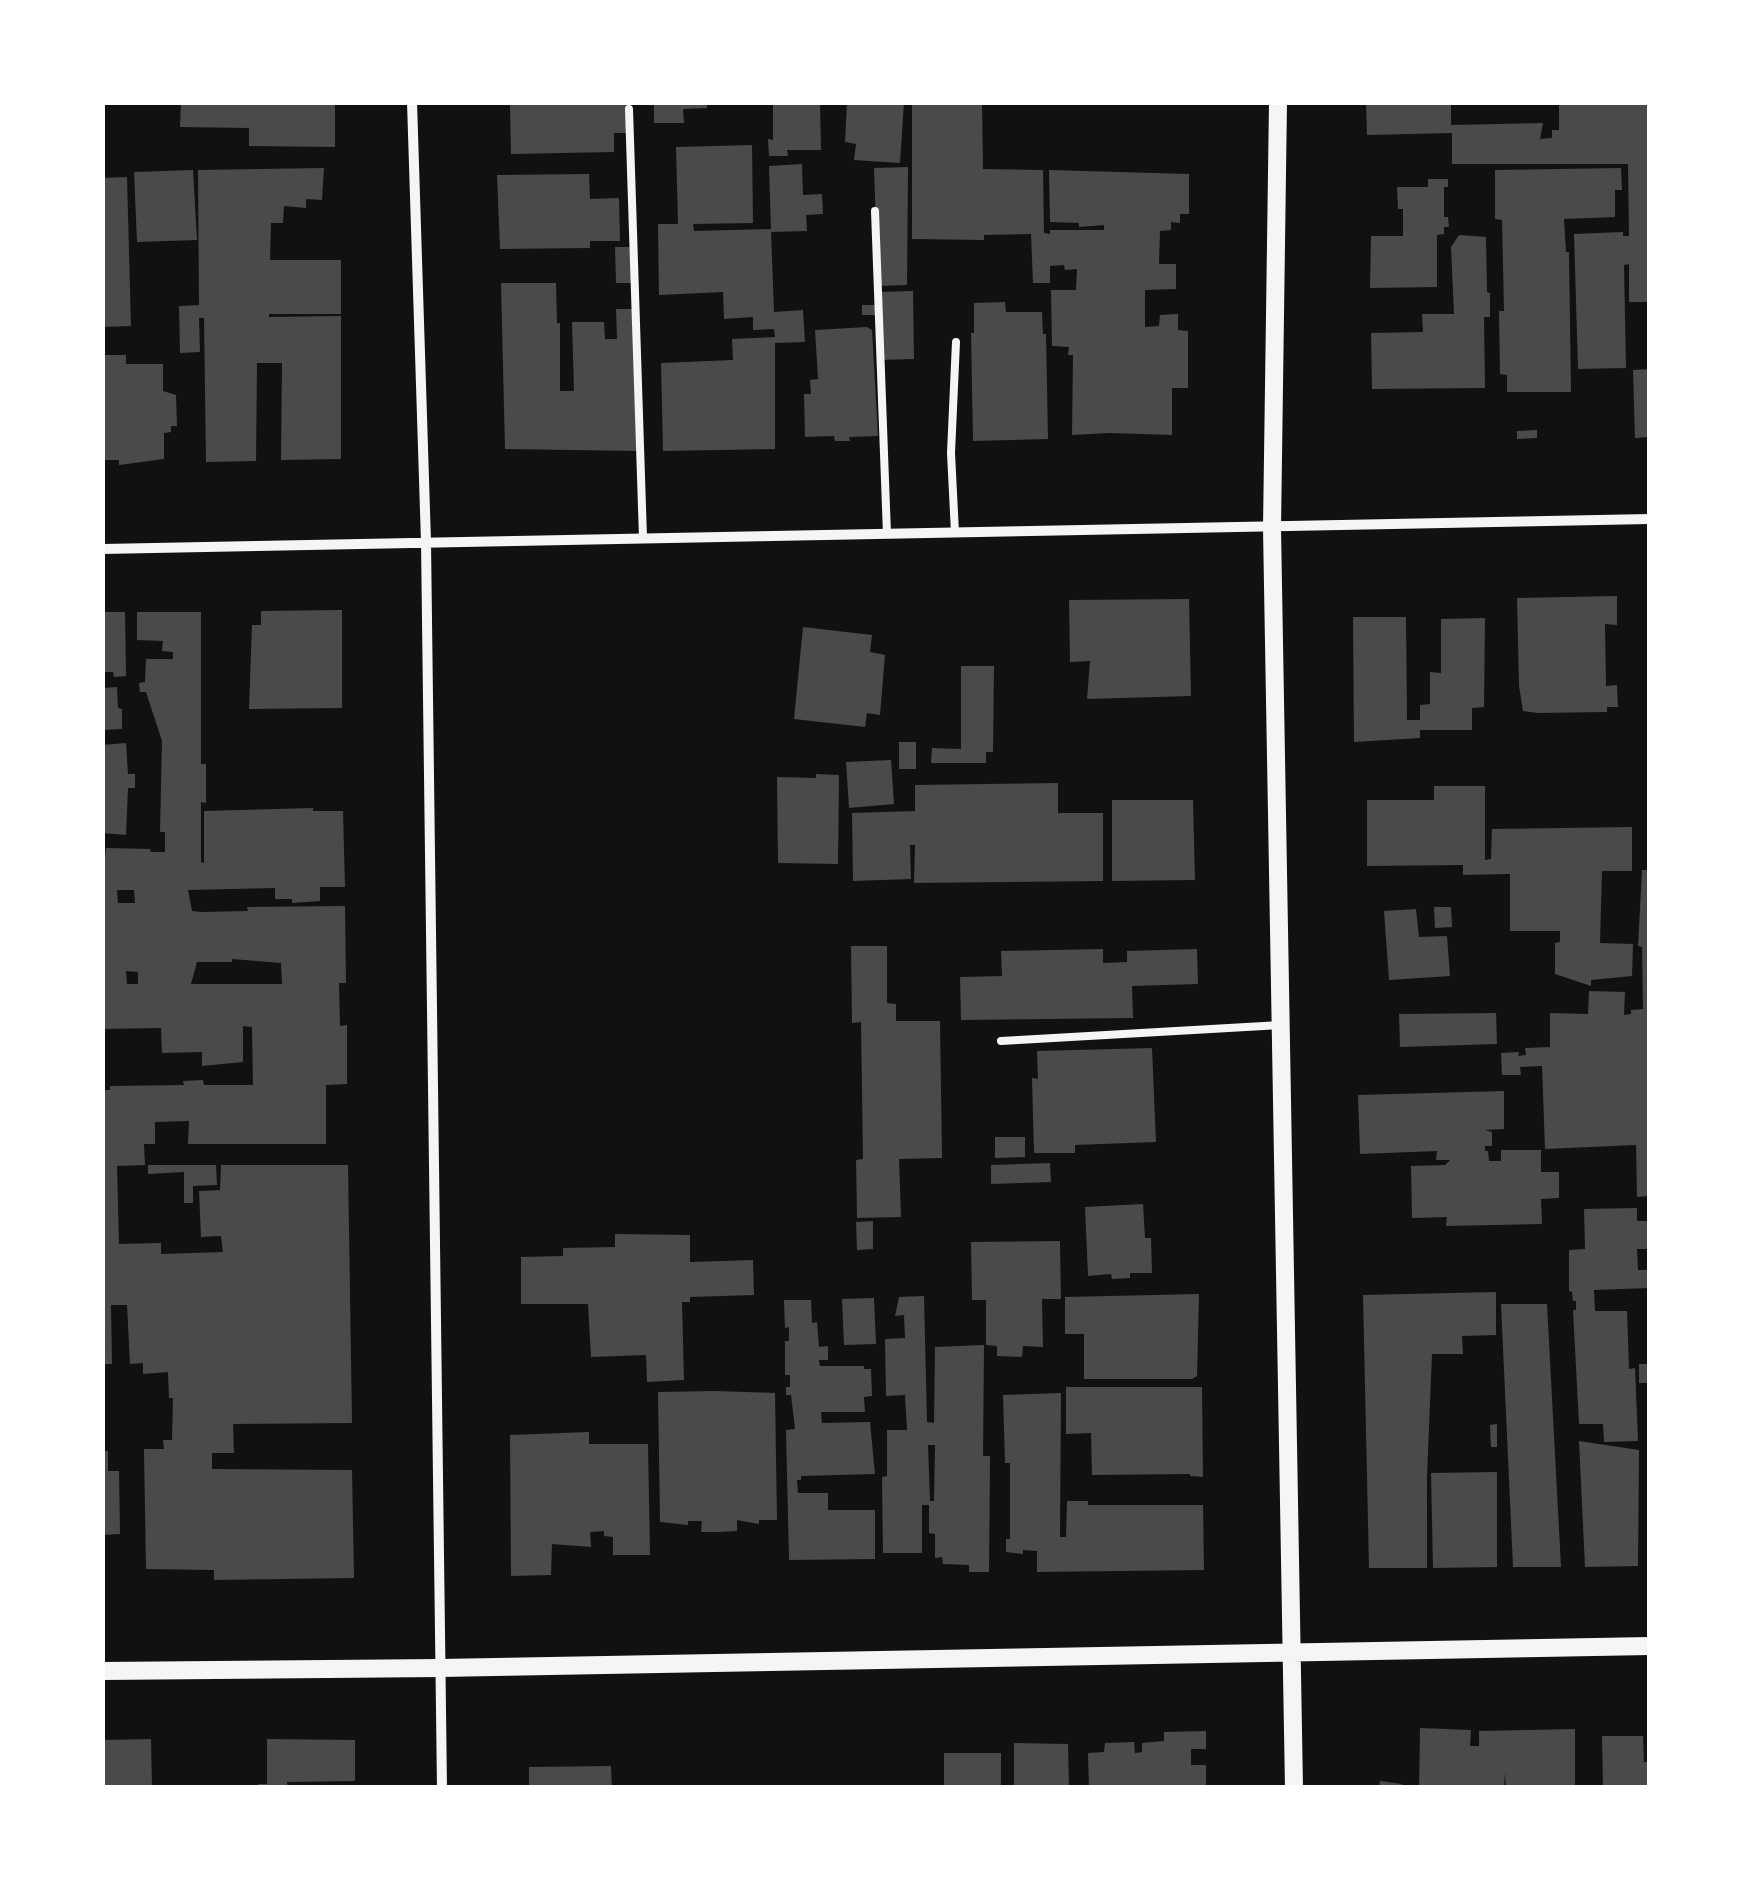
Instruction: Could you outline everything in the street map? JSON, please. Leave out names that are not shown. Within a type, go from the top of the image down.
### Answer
[{"type":"street","points":[[412,102],[426,542],[442,1788]]},
{"type":"street","points":[[1278,102],[1272,528],[1296,1786]]},
{"type":"street","points":[[102,549],[1650,520]]},
{"type":"street","points":[[102,1671],[1650,1646]]},
{"type":"lane","points":[[629,109],[643,538]]},
{"type":"lane","points":[[875,211],[887,534]]},
{"type":"lane","points":[[955,533],[951,453],[956,342]]},
{"type":"lane","points":[[1001,1041],[1282,1025]]},
{"type":"building","points":[[181,102],[335,102],[335,147],[249,146],[249,128],[180,127]]},
{"type":"building","points":[[627,102],[628,133],[614,133],[614,152],[511,154],[510,105]]},
{"type":"building","points":[[654,102],[707,102],[707,108],[683,109],[684,123],[654,123]]},
{"type":"building","points":[[773,102],[820,102],[821,150],[787,150],[788,156],[769,156]]},
{"type":"building","points":[[847,102],[904,102],[900,163],[854,160],[856,144],[845,142]]},
{"type":"building","points":[[912,102],[982,102],[983,169],[1043,170],[1044,233],[1104,230],[1104,225],[1079,227],[1079,223],[1050,222],[1049,170],[1189,174],[1189,214],[1180,214],[1180,223],[1171,222],[1171,230],[1160,231],[1159,264],[1176,264],[1176,289],[1145,290],[1145,327],[1159,326],[1160,315],[1178,314],[1178,330],[1188,331],[1188,388],[1172,388],[1172,435],[1072,435],[1073,355],[1068,355],[1069,347],[1052,346],[1051,290],[1076,290],[1077,269],[1050,266],[1050,283],[1033,283],[1031,234],[984,235],[984,240],[912,239]]},
{"type":"building","points":[[1366,102],[1451,102],[1451,125],[1543,123],[1540,139],[1552,138],[1552,130],[1559,130],[1559,102],[1650,102],[1650,302],[1629,302],[1629,264],[1624,265],[1626,368],[1578,369],[1574,234],[1623,232],[1623,236],[1629,236],[1628,164],[1452,164],[1452,133],[1367,135]]},
{"type":"building","points":[[752,145],[753,223],[693,224],[694,231],[771,229],[769,166],[802,164],[803,195],[822,194],[823,214],[806,215],[807,231],[771,232],[774,312],[803,310],[805,342],[775,343],[775,449],[663,451],[661,363],[733,360],[732,339],[775,337],[774,329],[753,330],[753,317],[724,319],[723,292],[659,295],[658,224],[678,224],[676,147]]},
{"type":"building","points":[[908,167],[907,285],[878,286],[874,168]]},
{"type":"building","points":[[324,168],[322,200],[306,199],[306,208],[284,206],[283,223],[271,223],[270,260],[341,260],[341,314],[269,317],[341,316],[341,459],[281,460],[282,363],[257,363],[256,461],[206,462],[204,318],[199,318],[200,352],[180,353],[179,306],[199,305],[198,170]]},
{"type":"building","points":[[1621,168],[1622,190],[1615,190],[1615,217],[1564,219],[1569,252],[1571,392],[1507,392],[1507,375],[1500,374],[1499,311],[1504,311],[1502,220],[1495,219],[1495,170]]},
{"type":"building","points":[[193,170],[197,240],[137,242],[134,172]]},
{"type":"building","points":[[589,174],[590,199],[619,198],[620,241],[590,241],[590,248],[500,249],[497,175]]},
{"type":"building","points":[[127,177],[131,326],[102,327],[102,178]]},
{"type":"building","points":[[1428,179],[1448,179],[1448,187],[1444,187],[1444,217],[1448,217],[1449,227],[1444,227],[1444,234],[1437,235],[1437,287],[1370,288],[1371,236],[1403,236],[1403,209],[1398,209],[1397,187],[1428,187]]},
{"type":"building","points":[[1459,235],[1486,237],[1490,317],[1484,317],[1485,388],[1372,389],[1371,333],[1423,332],[1422,314],[1454,314],[1451,247]]},
{"type":"building","points":[[615,247],[632,247],[633,283],[616,283]]},
{"type":"building","points":[[501,283],[556,283],[560,391],[574,391],[572,322],[604,322],[605,339],[617,339],[616,309],[634,309],[638,451],[505,449]]},
{"type":"building","points":[[913,291],[914,359],[878,360],[877,315],[862,315],[862,305],[875,305],[875,292]]},
{"type":"building","points":[[1005,302],[1006,312],[1042,312],[1048,439],[973,441],[974,303]]},
{"type":"building","points":[[815,330],[872,330],[878,436],[849,437],[850,441],[835,441],[834,436],[805,437],[804,394],[811,394],[810,380],[818,379]]},
{"type":"building","points":[[102,355],[126,355],[126,364],[163,364],[163,391],[176,395],[177,426],[164,433],[164,459],[119,465],[119,460],[102,460]]},
{"type":"building","points":[[1650,369],[1650,437],[1635,438],[1633,370]]},
{"type":"building","points":[[1537,430],[1537,438],[1517,439],[1517,431]]},
{"type":"building","points":[[1617,596],[1617,625],[1605,624],[1606,686],[1617,685],[1618,707],[1607,707],[1607,712],[1523,711],[1517,598]]},
{"type":"building","points":[[1189,599],[1191,696],[1087,699],[1090,661],[1070,662],[1069,600]]},
{"type":"building","points":[[342,610],[342,708],[249,709],[252,625],[261,625],[261,611]]},
{"type":"building","points":[[102,612],[125,612],[126,676],[102,672]]},
{"type":"building","points":[[137,612],[201,612],[201,764],[206,764],[206,803],[201,802],[201,862],[204,863],[204,811],[343,811],[345,887],[320,887],[320,901],[292,903],[292,899],[275,899],[275,888],[188,890],[192,911],[201,912],[248,911],[247,907],[345,906],[346,983],[339,983],[340,1026],[347,1025],[347,1084],[326,1085],[326,1144],[188,1144],[189,1121],[155,1122],[155,1144],[144,1144],[145,1165],[117,1166],[119,1244],[161,1243],[161,1254],[223,1252],[221,1236],[201,1237],[199,1191],[220,1190],[221,1165],[348,1165],[352,1423],[233,1424],[234,1453],[212,1453],[212,1469],[352,1470],[354,1578],[214,1580],[214,1570],[146,1569],[144,1449],[164,1449],[163,1440],[172,1440],[173,1398],[169,1398],[168,1372],[143,1374],[143,1363],[130,1364],[127,1305],[111,1305],[112,1364],[102,1364],[102,1090],[110,1090],[110,1086],[184,1085],[183,1081],[203,1080],[204,1085],[253,1085],[252,1027],[243,1026],[243,1062],[202,1066],[202,1052],[162,1053],[161,1028],[102,1029],[102,857],[106,848],[165,852],[165,832],[160,832],[162,741],[146,692],[140,692],[139,683],[145,682],[146,659],[173,659],[173,652],[162,651],[163,641],[137,640]],"holes":[[[117,890],[134,890],[135,903],[118,903]],[[197,962],[281,963],[282,984],[191,984]],[[126,971],[138,972],[138,984],[127,984]]]},
{"type":"building","points":[[1353,617],[1406,617],[1407,720],[1420,720],[1420,705],[1430,704],[1430,672],[1441,673],[1441,619],[1485,618],[1484,707],[1472,708],[1472,730],[1420,730],[1420,738],[1354,742]]},
{"type":"building","points":[[803,627],[872,635],[870,652],[885,655],[880,715],[867,713],[865,727],[794,719]]},
{"type":"building","points":[[961,666],[994,666],[993,752],[986,752],[986,763],[931,763],[932,748],[961,749]]},
{"type":"building","points":[[117,687],[122,729],[102,730],[102,688]]},
{"type":"building","points":[[899,742],[916,742],[916,769],[899,769]]},
{"type":"building","points":[[126,743],[128,774],[135,774],[135,788],[128,788],[126,835],[102,833],[102,745]]},
{"type":"building","points":[[891,760],[894,804],[849,808],[846,762]]},
{"type":"building","points":[[816,774],[839,775],[838,864],[778,863],[777,777],[816,778]]},
{"type":"building","points":[[1058,783],[1058,813],[1103,813],[1103,881],[914,883],[915,845],[910,845],[911,879],[853,881],[852,813],[915,811],[915,785]]},
{"type":"building","points":[[1434,786],[1485,786],[1485,860],[1491,859],[1492,829],[1632,827],[1632,871],[1602,871],[1600,943],[1633,944],[1632,976],[1591,980],[1591,986],[1555,974],[1555,943],[1560,942],[1560,931],[1510,931],[1510,874],[1463,875],[1463,865],[1367,866],[1367,800],[1434,800]]},
{"type":"building","points":[[1112,800],[1193,800],[1195,880],[1112,881]]},
{"type":"building","points":[[1642,870],[1650,870],[1650,1196],[1637,1197],[1636,1145],[1545,1149],[1542,1066],[1520,1067],[1521,1075],[1502,1075],[1501,1053],[1519,1052],[1518,1056],[1526,1055],[1525,1048],[1550,1047],[1550,1013],[1588,1014],[1589,991],[1625,992],[1624,1015],[1643,1009],[1642,947],[1638,946]]},
{"type":"building","points":[[1434,907],[1451,907],[1452,927],[1435,928]]},
{"type":"building","points":[[1416,909],[1419,937],[1447,936],[1450,976],[1389,980],[1384,911]]},
{"type":"building","points":[[851,946],[887,946],[887,1003],[896,1004],[896,1021],[940,1021],[942,1158],[899,1159],[901,1217],[857,1218],[856,1160],[863,1159],[861,1022],[852,1023]]},
{"type":"building","points":[[1103,949],[1103,963],[1127,962],[1127,951],[1197,949],[1198,984],[1132,986],[1133,1018],[961,1020],[960,977],[1002,976],[1001,951]]},
{"type":"building","points":[[1496,1013],[1497,1044],[1400,1047],[1399,1014]]},
{"type":"building","points":[[1152,1048],[1156,1142],[1075,1145],[1075,1153],[1034,1153],[1032,1078],[1038,1079],[1037,1051]]},
{"type":"building","points":[[1504,1091],[1504,1129],[1485,1130],[1492,1132],[1492,1146],[1485,1146],[1485,1151],[1489,1161],[1501,1161],[1501,1150],[1541,1150],[1541,1172],[1559,1172],[1559,1198],[1541,1199],[1542,1224],[1446,1226],[1447,1217],[1412,1218],[1411,1166],[1445,1165],[1450,1160],[1436,1160],[1437,1151],[1360,1154],[1358,1095]]},
{"type":"building","points":[[995,1137],[1025,1137],[1025,1157],[995,1158]]},
{"type":"building","points":[[1050,1163],[1051,1182],[991,1184],[991,1165]]},
{"type":"building","points":[[148,1165],[216,1165],[217,1185],[193,1186],[193,1203],[184,1203],[184,1172],[148,1174]]},
{"type":"building","points":[[1143,1204],[1145,1238],[1151,1238],[1152,1273],[1130,1273],[1130,1278],[1112,1279],[1111,1274],[1088,1276],[1085,1207]]},
{"type":"building","points":[[1637,1208],[1637,1221],[1650,1221],[1650,1249],[1637,1249],[1638,1270],[1650,1270],[1650,1288],[1594,1290],[1595,1311],[1627,1311],[1629,1369],[1635,1368],[1638,1441],[1604,1442],[1603,1424],[1579,1424],[1573,1310],[1576,1301],[1569,1291],[1569,1250],[1585,1249],[1584,1209]]},
{"type":"building","points":[[873,1221],[873,1249],[857,1250],[856,1222]]},
{"type":"building","points":[[615,1234],[690,1235],[690,1262],[753,1260],[754,1295],[690,1297],[690,1302],[682,1302],[684,1380],[647,1382],[646,1355],[591,1357],[588,1304],[521,1304],[521,1257],[563,1256],[563,1248],[615,1247]]},
{"type":"building","points":[[1060,1241],[1061,1299],[1042,1299],[1043,1347],[1023,1346],[1022,1357],[997,1356],[997,1346],[986,1345],[986,1300],[972,1300],[971,1242]]},
{"type":"building","points":[[1496,1292],[1496,1335],[1462,1336],[1463,1354],[1432,1354],[1427,1568],[1369,1568],[1363,1295]]},
{"type":"building","points":[[1199,1294],[1197,1376],[1084,1379],[1084,1334],[1065,1334],[1065,1297]]},
{"type":"building","points":[[924,1296],[927,1422],[934,1423],[935,1347],[984,1345],[983,1456],[990,1456],[989,1572],[969,1572],[969,1565],[943,1564],[942,1557],[935,1558],[935,1534],[929,1533],[929,1505],[922,1505],[922,1553],[883,1553],[882,1477],[887,1476],[887,1430],[907,1430],[905,1395],[886,1396],[885,1339],[905,1338],[904,1315],[895,1316],[899,1297]],"holes":[[[928,1445],[935,1445],[934,1501],[930,1501]]]},
{"type":"building","points":[[874,1298],[876,1344],[844,1345],[842,1299]]},
{"type":"building","points":[[784,1300],[811,1300],[819,1347],[828,1346],[828,1360],[819,1360],[820,1366],[871,1369],[872,1396],[864,1397],[865,1412],[821,1412],[822,1423],[870,1422],[875,1474],[801,1476],[797,1480],[798,1493],[828,1493],[828,1510],[875,1510],[875,1559],[789,1560],[786,1430],[795,1429],[791,1395],[786,1395],[786,1387],[790,1387],[790,1375],[785,1375],[789,1327],[785,1328]]},
{"type":"building","points":[[1501,1304],[1547,1304],[1561,1567],[1513,1567]]},
{"type":"building","points":[[1639,1364],[1650,1364],[1650,1383],[1639,1383]]},
{"type":"building","points":[[1066,1387],[1202,1387],[1203,1477],[1092,1475],[1091,1433],[1066,1434]]},
{"type":"building","points":[[658,1392],[775,1393],[777,1520],[759,1520],[759,1524],[737,1520],[737,1531],[719,1532],[701,1532],[702,1521],[688,1521],[688,1525],[660,1522]]},
{"type":"building","points":[[1061,1393],[1060,1537],[1066,1537],[1067,1501],[1088,1501],[1088,1505],[1203,1505],[1204,1570],[1037,1572],[1037,1551],[1006,1552],[1006,1539],[1010,1539],[1010,1463],[1005,1463],[1003,1395]]},
{"type":"building","points":[[1497,1424],[1497,1447],[1491,1447],[1490,1425]]},
{"type":"building","points":[[589,1432],[589,1444],[648,1444],[650,1555],[613,1555],[613,1537],[604,1536],[604,1531],[590,1532],[591,1547],[552,1544],[551,1575],[511,1576],[510,1435]]},
{"type":"building","points":[[1579,1441],[1639,1450],[1638,1566],[1585,1567]]},
{"type":"building","points":[[102,1451],[108,1451],[108,1471],[119,1471],[120,1534],[102,1535]]},
{"type":"building","points":[[1497,1472],[1497,1567],[1433,1568],[1431,1473]]},
{"type":"building","points":[[1420,1728],[1471,1730],[1470,1746],[1479,1746],[1479,1731],[1575,1729],[1575,1788],[1506,1788],[1505,1773],[1504,1788],[1419,1788]]},
{"type":"building","points":[[1206,1731],[1206,1749],[1191,1749],[1191,1765],[1206,1765],[1206,1788],[1089,1788],[1088,1753],[1104,1752],[1105,1743],[1134,1742],[1135,1753],[1142,1752],[1142,1743],[1164,1741],[1164,1732]]},
{"type":"building","points":[[1602,1736],[1643,1736],[1644,1762],[1650,1762],[1650,1788],[1603,1788]]},
{"type":"building","points":[[151,1739],[152,1788],[102,1788],[102,1740]]},
{"type":"building","points":[[267,1739],[355,1740],[355,1781],[287,1782],[288,1788],[258,1788],[258,1784],[267,1784]]},
{"type":"building","points":[[1014,1743],[1068,1744],[1069,1788],[1014,1788]]},
{"type":"building","points":[[944,1753],[1001,1753],[1001,1788],[944,1788]]},
{"type":"building","points":[[611,1766],[612,1788],[529,1788],[529,1767]]},
{"type":"building","points":[[1380,1781],[1402,1784],[1401,1788],[1379,1788]]}]
